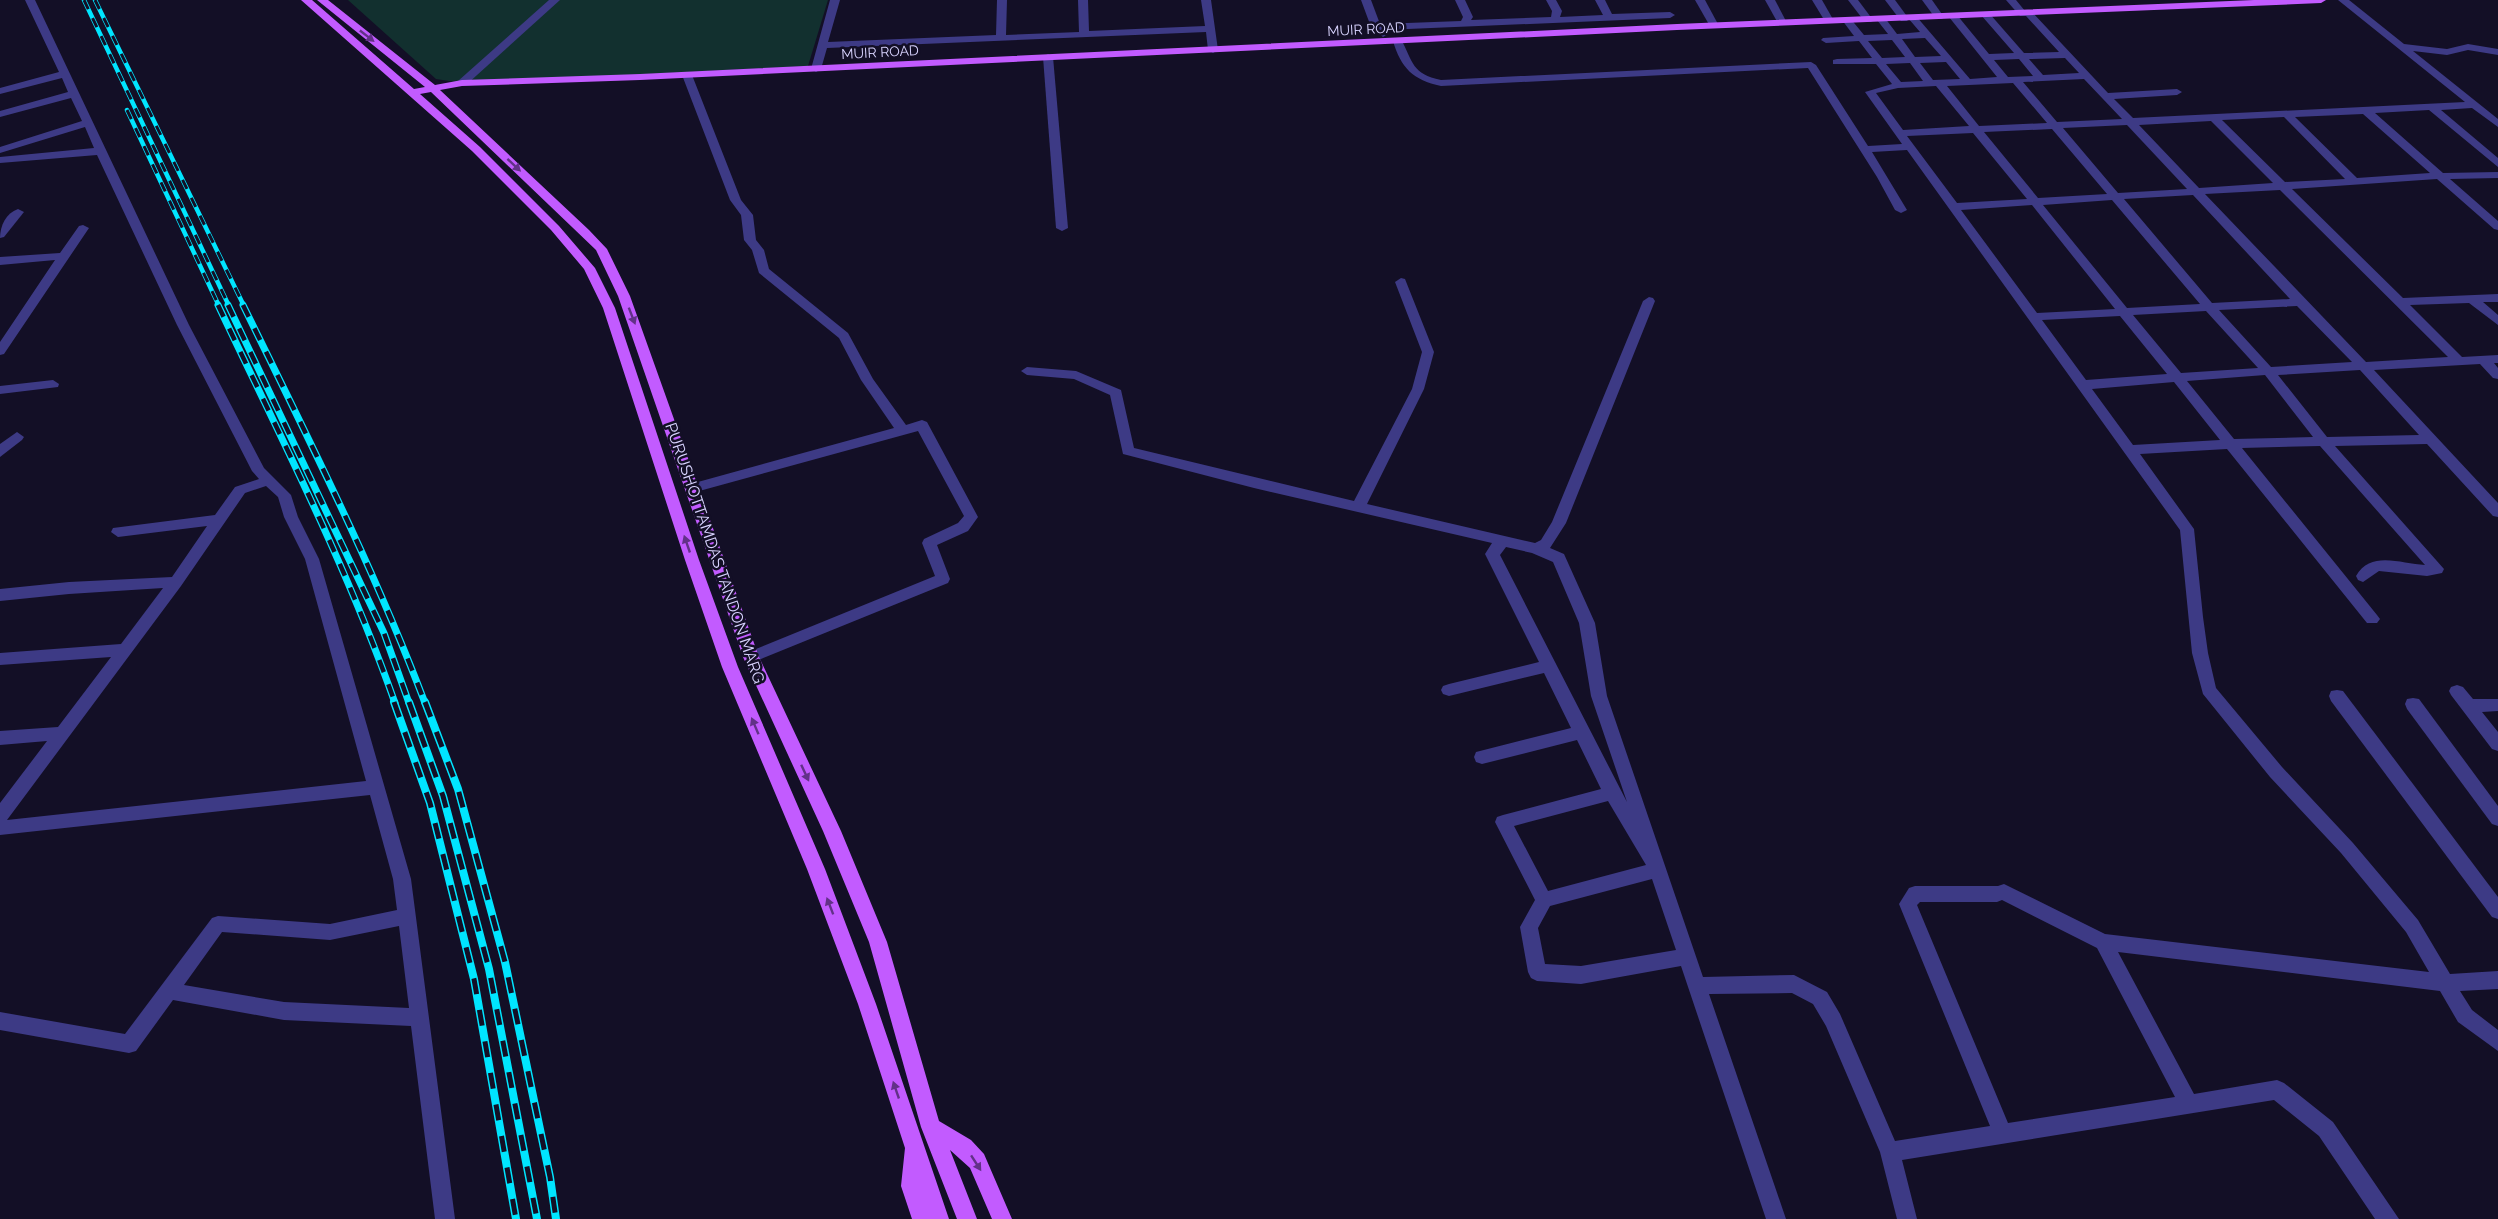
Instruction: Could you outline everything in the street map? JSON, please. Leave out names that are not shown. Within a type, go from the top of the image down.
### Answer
[{"type":"main road","name":"PURUSHOTTAMDAS TANDON MARG","points":[[306,0],[476,149],[555,228],[589,268],[599,286],[609,308],[692,560],[730,667],[816,868],[867,1004],[915,1145],[911,1186],[922,1219]]},
{"type":"main road","points":[[322,0],[433,89],[601,249],[616,278],[636,327],[751,657],[832,831],[878,942],[931,1127],[967,1219]]},
{"type":"main road","name":"MUIR ROAD","points":[[412,93],[462,83],[687,75],[1677,27],[2321,0]]},
{"type":"main road","points":[[931,1127],[964,1147],[977,1161],[1002,1219]]},
{"type":"main road","points":[[915,1145],[939,1219]]},
{"type":"street","points":[[30,0],[183,325],[259,471],[284,495],[291,517],[312,559],[402,879],[445,1219]]},
{"type":"street","points":[[462,83],[555,0]]},
{"type":"street","points":[[816,69],[835,0]]},
{"type":"street","points":[[1001,38],[1002,0]]},
{"type":"street","points":[[1083,0],[1084,34]]},
{"type":"street","points":[[1206,0],[1213,50]]},
{"type":"street","points":[[1366,0],[1376,27],[1393,41],[1404,64],[1416,73],[1441,82],[1811,64],[1883,177],[1900,210]]},
{"type":"street","points":[[1460,0],[1468,18],[1465,22]]},
{"type":"street","points":[[1551,0],[1557,11],[1555,19]]},
{"type":"street","points":[[1600,0],[1609,17]]},
{"type":"street","points":[[1700,0],[1714,26]]},
{"type":"street","points":[[1770,0],[1782,23]]},
{"type":"street","points":[[1817,0],[1829,21]]},
{"type":"street","points":[[1853,0],[1868,20]]},
{"type":"street","points":[[1890,0],[1927,35],[1968,82]]},
{"type":"street","points":[[1926,0],[1939,17]]},
{"type":"street","points":[[2011,0],[2067,55],[2364,367],[2498,512]]},
{"type":"street","points":[[2343,0],[2498,124]]},
{"type":"street","points":[[1376,27],[1609,17],[1668,11],[1677,27]]},
{"type":"street","points":[[1986,15],[2040,78]]},
{"type":"street","points":[[1954,17],[1987,57],[2055,125],[2210,307],[2268,371],[2324,442],[2437,569],[2417,571],[2378,565],[2368,569],[2363,576]]},
{"type":"street","points":[[1847,20],[1898,85]]},
{"type":"street","points":[[1882,20],[1914,61],[1977,129],[2372,620]]},
{"type":"street","points":[[823,45],[1210,29]]},
{"type":"street","points":[[1826,40],[1927,35]]},
{"type":"street","points":[[2402,47],[2447,52],[2468,47],[2498,52]]},
{"type":"street","points":[[1987,57],[2067,55]]},
{"type":"street","points":[[1048,57],[1062,228]]},
{"type":"street","points":[[1837,62],[1948,59]]},
{"type":"street","points":[[0,91],[65,74]]},
{"type":"street","points":[[687,75],[736,200],[747,215],[750,240],[758,250],[763,270],[844,336],[867,380],[902,429]]},
{"type":"street","points":[[2087,76],[1898,85],[1870,92],[2187,529],[2198,644],[2209,690],[2276,772],[2347,848],[2412,926],[2465,1016],[2498,1042]]},
{"type":"street","points":[[2105,96],[2177,92]]},
{"type":"street","points":[[0,114],[74,94]]},
{"type":"street","points":[[1899,133],[2475,105]]},
{"type":"street","points":[[2431,107],[2498,164]]},
{"type":"street","points":[[2365,110],[2498,226]]},
{"type":"street","points":[[2286,114],[2355,182]]},
{"type":"street","points":[[2214,118],[2460,362]]},
{"type":"street","points":[[0,152],[88,123]]},
{"type":"street","points":[[0,152],[6,157],[99,147]]},
{"type":"street","points":[[0,160],[99,147]]},
{"type":"street","points":[[1864,149],[1909,147]]},
{"type":"street","points":[[1952,207],[2440,176],[2498,175]]},
{"type":"street","points":[[0,235],[18,212]]},
{"type":"street","points":[[0,351],[83,228]]},
{"type":"street","points":[[0,261],[65,256]]},
{"type":"street","points":[[1358,507],[1418,389],[1428,352],[1401,282]]},
{"type":"street","points":[[2400,302],[2498,298]]},
{"type":"street","points":[[2473,300],[2498,321]]},
{"type":"street","points":[[1535,548],[1546,544],[1559,523],[1649,301]]},
{"type":"street","points":[[2033,317],[2300,302]]},
{"type":"street","points":[[2082,385],[2268,371],[2498,359]]},
{"type":"street","points":[[2483,360],[2498,375]]},
{"type":"street","points":[[1027,371],[1076,375],[1116,393],[1128,451],[1503,540],[1535,548],[1559,558],[1587,623],[1599,696],[1776,1219]]},
{"type":"street","points":[[0,390],[53,384]]},
{"type":"street","points":[[692,488],[922,424],[971,517],[963,527],[929,543],[943,579],[751,657]]},
{"type":"street","points":[[0,452],[17,437]]},
{"type":"street","points":[[2130,450],[2230,444],[2429,439]]},
{"type":"street","points":[[0,816],[176,582],[195,552],[221,519],[231,499],[240,490],[267,481]]},
{"type":"street","points":[[118,532],[221,519]]},
{"type":"street","points":[[1503,540],[1492,554],[1612,793],[1658,870]]},
{"type":"street","points":[[0,595],[69,588],[176,582]]},
{"type":"street","points":[[0,659],[125,650]]},
{"type":"street","points":[[1449,690],[1548,666]]},
{"type":"street","points":[[2457,691],[2498,744]]},
{"type":"street","points":[[2337,696],[2498,910]]},
{"type":"street","points":[[2413,704],[2498,819]]},
{"type":"street","points":[[2468,706],[2498,705]]},
{"type":"street","points":[[1482,757],[1581,732]]},
{"type":"street","points":[[0,738],[61,733]]},
{"type":"street","points":[[0,828],[376,787]]},
{"type":"street","points":[[1544,900],[1503,822],[1612,793]]},
{"type":"street","points":[[1658,870],[1544,900],[1529,927],[1537,972],[1581,975],[1687,957]]},
{"type":"street","points":[[2003,1134],[1908,904],[1915,894],[2001,893],[2103,942],[2446,983],[2498,980]]},
{"type":"street","points":[[0,1021],[129,1044],[218,924],[330,932],[407,916]]},
{"type":"street","points":[[2103,942],[2189,1104]]},
{"type":"street","points":[[1697,986],[1794,984],[1820,998],[1833,1020],[1890,1152],[1907,1219]]},
{"type":"street","points":[[169,991],[285,1011],[420,1017]]},
{"type":"street","points":[[1890,1152],[2277,1090],[2326,1129],[2375,1204],[2389,1219]]},
{"type":"green space","points":[[348,0],[828,0],[808,66],[462,83],[436,79]]},
{"type":"railway","points":[[84,0],[229,306]]},
{"type":"railway","points":[[95,0],[244,306]]},
{"type":"railway","points":[[127,110],[219,306]]},
{"type":"railway","points":[[218,305],[334,551],[395,703]]},
{"type":"railway","points":[[228,305],[384,633],[409,703]]},
{"type":"railway","points":[[243,305],[384,601],[425,703]]},
{"type":"railway","points":[[394,702],[430,803],[474,979],[516,1219]]},
{"type":"railway","points":[[409,702],[443,796],[489,969],[537,1219]]},
{"type":"railway","points":[[425,702],[458,789],[505,962],[550,1177],[556,1219]]}]
